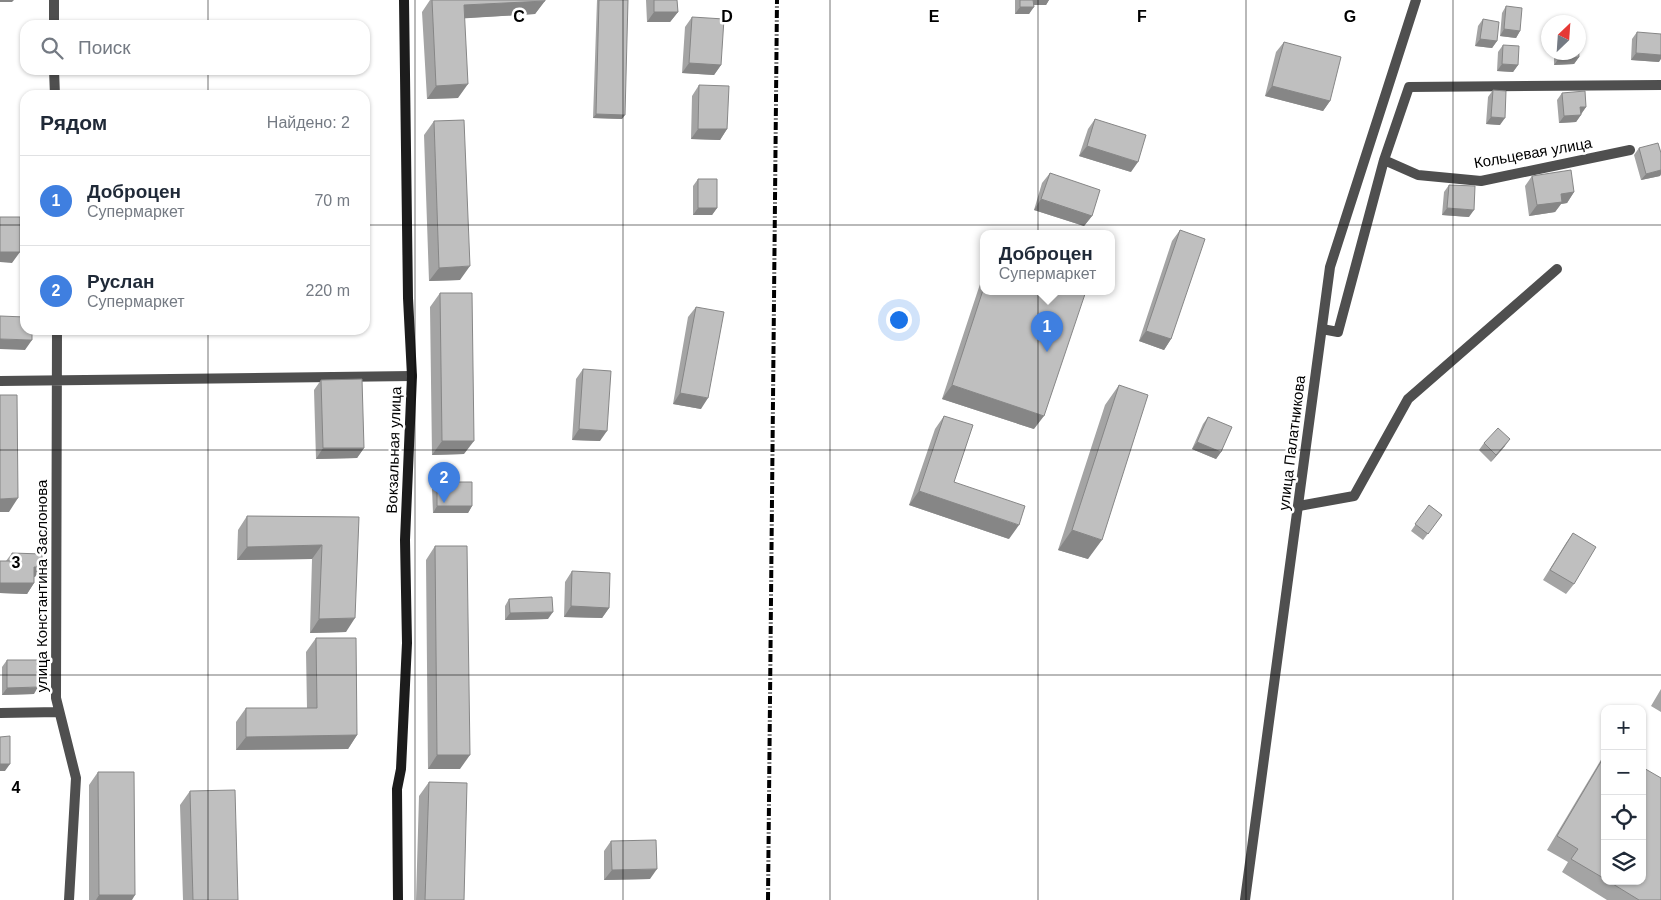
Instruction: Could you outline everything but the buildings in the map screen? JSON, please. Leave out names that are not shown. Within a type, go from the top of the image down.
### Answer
[{"type":"main road","name":"Вокзальная улица","points":[[398,900],[397,789],[401,769],[407,643],[405,540],[412,376],[408,298],[404,0]]},
{"type":"street","points":[[54,0],[54,20]]},
{"type":"street","name":"улица Палатникова","points":[[1245,900],[1330,268],[1416,0]]},
{"type":"street","points":[[54,75],[55,90]]},
{"type":"street","points":[[1322,329],[1338,332],[1384,160],[1409,88],[1661,85]]},
{"type":"street","name":"Кольцевая улица","points":[[1384,160],[1418,175],[1481,181],[1630,150]]},
{"type":"street","points":[[1299,506],[1354,496],[1408,399],[1557,269]]},
{"type":"street","name":"улица Константина Заслонова","points":[[58,335],[56,698],[76,778],[69,900]]},
{"type":"street","points":[[0,381],[58,382],[412,376]]},
{"type":"street","points":[[0,713],[59,712]]},
{"type":"railway","points":[[768,900],[777,0]]},
{"type":"place","name":"Доброцен","points":[[1047,352]]},
{"type":"place","name":"Руслан","points":[[444,503]]}]
